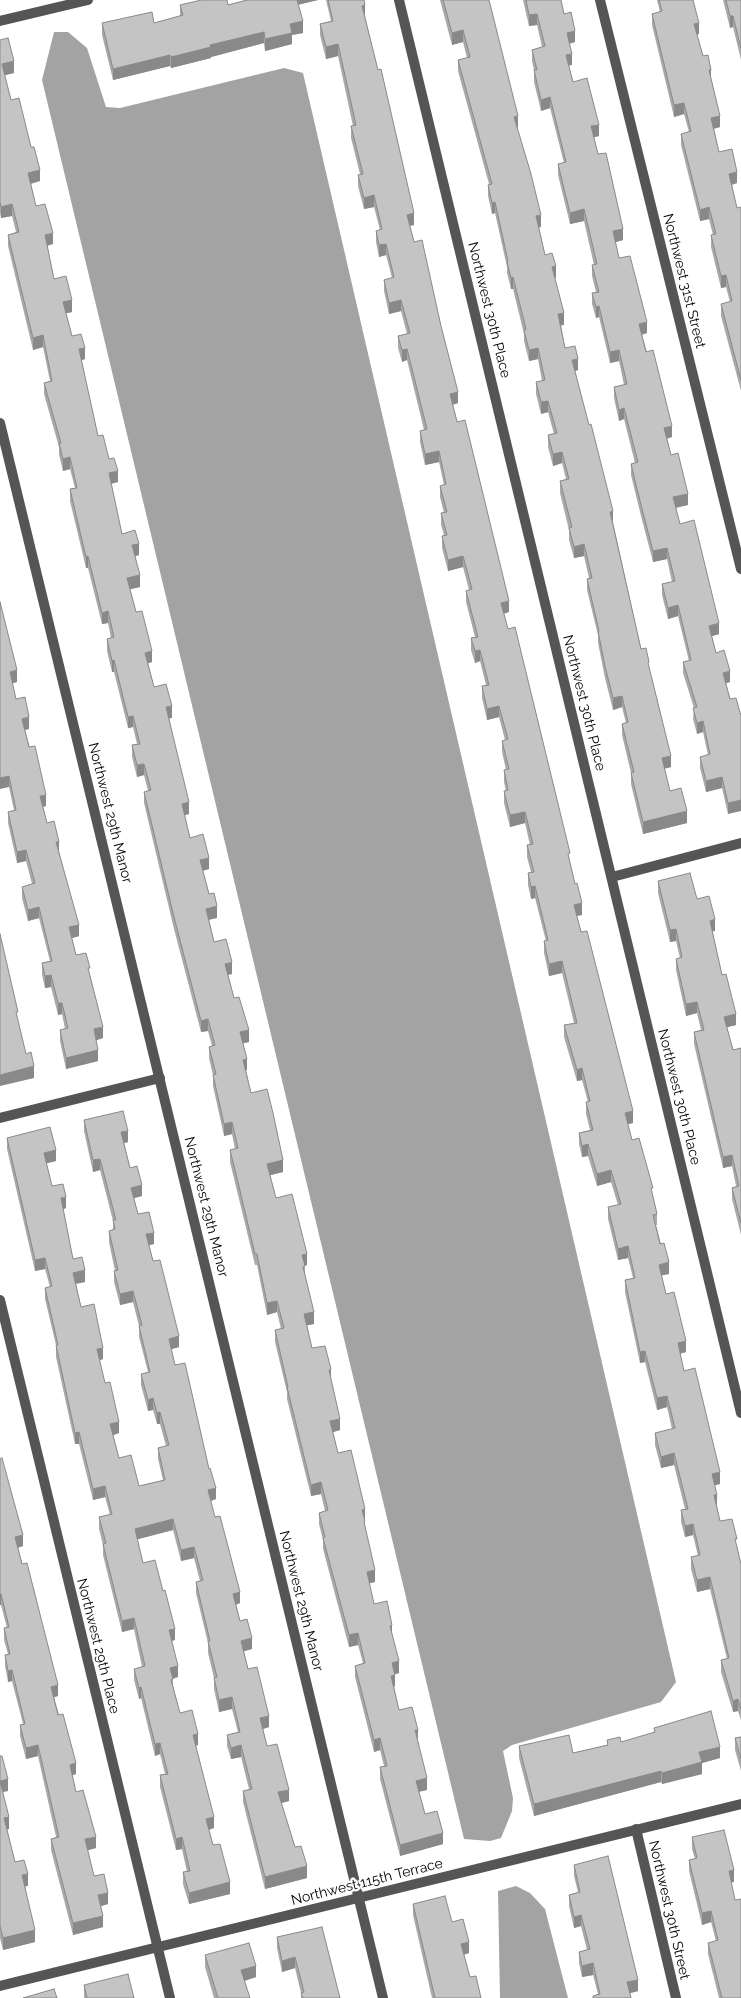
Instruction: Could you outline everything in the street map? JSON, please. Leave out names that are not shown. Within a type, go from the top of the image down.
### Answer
[{"type":"street","points":[[0,21],[88,0]]},
{"type":"street","name":"Northwest 30th Place","points":[[399,0],[741,1413]]},
{"type":"street","name":"Northwest 31st Street","points":[[600,0],[741,568]]},
{"type":"street","name":"Northwest 29th Manor","points":[[0,423],[383,1998]]},
{"type":"street","points":[[612,877],[741,843]]},
{"type":"street","points":[[0,1118],[160,1078]]},
{"type":"street","name":"Northwest 29th Place","points":[[0,1300],[170,1998]]},
{"type":"street","name":"Northwest 115th Terrace","points":[[0,1986],[741,1804]]},
{"type":"street","name":"Northwest 30th Street","points":[[636,1829],[676,1998]]},
{"type":"shaded area","points":[[54,32],[68,32],[87,48],[106,107],[120,108],[284,68],[303,73],[676,1682],[661,1702],[512,1745],[503,1751],[513,1798],[512,1811],[501,1838],[490,1841],[464,1839],[42,80]]},
{"type":"shaded area","points":[[516,1886],[530,1893],[545,1909],[568,1998],[500,1998],[498,1891]]},
{"type":"building","points":[[201,0],[227,0],[228,5],[247,0],[297,0],[303,21],[290,24],[292,33],[265,39],[264,32],[171,57],[170,55],[113,69],[102,23],[152,12],[154,23],[183,15],[180,5]]},
{"type":"building","points":[[328,0],[364,0],[365,5],[362,6],[378,70],[381,69],[414,213],[407,215],[414,242],[422,240],[458,392],[450,394],[457,422],[465,420],[509,601],[501,603],[508,629],[515,627],[570,853],[568,854],[575,884],[577,883],[582,903],[574,905],[581,932],[587,931],[633,1111],[625,1113],[632,1140],[639,1138],[653,1188],[651,1188],[657,1214],[653,1215],[660,1244],[664,1243],[669,1262],[659,1265],[666,1294],[674,1292],[686,1341],[678,1343],[684,1371],[695,1368],[720,1472],[712,1474],[717,1495],[714,1495],[720,1521],[732,1519],[737,1539],[735,1539],[741,1564],[741,1709],[738,1699],[733,1701],[721,1660],[729,1658],[710,1577],[697,1580],[691,1557],[700,1555],[693,1524],[685,1526],[681,1510],[688,1509],[674,1453],[661,1457],[655,1433],[675,1428],[667,1396],[657,1398],[645,1351],[640,1352],[625,1280],[635,1278],[628,1246],[618,1249],[608,1207],[621,1204],[611,1170],[597,1174],[588,1144],[582,1146],[579,1133],[593,1130],[586,1102],[590,1101],[582,1068],[577,1070],[564,1025],[577,1023],[562,961],[549,964],[544,941],[548,940],[535,886],[531,887],[528,873],[534,872],[527,845],[533,844],[525,812],[510,815],[504,791],[508,790],[504,770],[509,769],[502,741],[508,739],[499,706],[487,709],[482,686],[489,685],[480,650],[475,651],[471,638],[478,637],[466,591],[472,589],[463,556],[448,560],[442,536],[447,535],[441,513],[447,512],[440,486],[446,484],[439,451],[425,454],[420,431],[427,429],[407,349],[402,350],[398,336],[410,333],[401,300],[389,303],[384,280],[394,277],[386,244],[379,245],[376,231],[382,229],[374,195],[364,198],[358,175],[363,174],[351,126],[356,125],[338,44],[326,47],[320,24],[333,21]]},
{"type":"building","points":[[443,0],[489,0],[518,116],[514,117],[541,215],[536,216],[545,255],[552,253],[556,266],[552,267],[564,313],[558,314],[565,348],[575,346],[578,359],[572,360],[589,425],[591,424],[613,511],[610,512],[641,649],[646,648],[671,756],[662,758],[670,791],[681,788],[687,811],[643,822],[631,773],[634,772],[622,724],[628,722],[622,696],[613,698],[587,579],[592,578],[584,544],[574,547],[569,528],[572,527],[560,481],[569,479],[562,452],[553,454],[548,435],[557,433],[548,401],[541,402],[536,382],[545,380],[538,348],[529,350],[524,330],[526,329],[513,277],[511,278],[507,262],[495,202],[492,203],[488,185],[492,184],[458,60],[470,57],[463,30],[452,33]]},
{"type":"building","points":[[526,0],[561,0],[564,14],[571,12],[575,31],[567,33],[572,54],[566,55],[573,82],[587,78],[599,125],[591,126],[598,154],[606,153],[623,229],[613,231],[619,258],[630,256],[647,322],[639,324],[646,352],[653,350],[672,426],[664,428],[671,455],[678,453],[688,494],[673,497],[680,524],[694,520],[719,623],[709,626],[716,653],[724,650],[730,671],[723,673],[730,699],[736,698],[741,716],[741,800],[728,803],[722,777],[706,781],[700,757],[710,754],[703,721],[697,723],[693,708],[697,707],[683,662],[691,660],[678,605],[668,608],[662,584],[675,581],[667,548],[653,551],[641,505],[631,464],[638,462],[624,408],[619,410],[614,387],[627,384],[619,350],[610,352],[599,306],[596,307],[592,293],[599,292],[592,265],[597,264],[584,209],[570,213],[558,164],[566,162],[550,97],[541,100],[534,70],[537,70],[532,50],[545,46],[537,14],[529,15]]},
{"type":"building","points":[[659,0],[693,0],[699,23],[694,24],[703,56],[708,55],[711,70],[709,70],[720,116],[711,118],[719,152],[732,149],[737,172],[729,174],[737,208],[741,207],[741,380],[721,304],[732,301],[726,275],[721,276],[711,235],[716,234],[709,207],[700,210],[681,134],[691,131],[684,103],[674,105],[652,14],[662,11]]},
{"type":"building","points":[[726,0],[741,0],[741,48],[733,16],[730,16]]},
{"type":"building","points":[[8,38],[14,61],[2,64],[11,100],[19,98],[31,147],[34,147],[40,170],[28,173],[36,206],[45,204],[53,233],[45,235],[54,279],[66,276],[72,300],[63,302],[72,336],[81,334],[85,348],[79,349],[98,436],[103,435],[109,459],[114,458],[118,471],[109,473],[122,534],[135,530],[139,544],[132,545],[140,575],[127,578],[136,612],[142,611],[152,651],[145,653],[154,687],[166,684],[172,706],[166,707],[189,802],[182,804],[190,838],[203,834],[209,858],[200,860],[209,894],[214,893],[217,906],[206,909],[214,942],[226,939],[232,962],[225,964],[234,998],[239,997],[249,1030],[240,1032],[247,1059],[243,1060],[251,1093],[267,1089],[273,1113],[283,1160],[267,1164],[276,1198],[292,1194],[307,1254],[302,1255],[305,1266],[303,1267],[314,1312],[304,1314],[312,1348],[325,1346],[331,1369],[329,1370],[340,1419],[330,1421],[338,1453],[351,1450],[365,1509],[362,1510],[375,1570],[367,1572],[374,1604],[387,1601],[392,1625],[390,1626],[399,1661],[392,1663],[395,1675],[391,1676],[399,1710],[412,1707],[418,1730],[415,1730],[427,1778],[416,1781],[425,1814],[437,1811],[443,1833],[400,1845],[380,1767],[387,1766],[380,1738],[374,1740],[355,1666],[365,1663],[358,1633],[349,1635],[323,1538],[325,1537],[319,1513],[328,1510],[321,1482],[311,1485],[287,1387],[275,1330],[284,1328],[277,1301],[267,1303],[257,1254],[255,1254],[230,1150],[238,1148],[232,1122],[224,1124],[213,1075],[216,1074],[209,1047],[215,1045],[208,1019],[201,1021],[174,917],[144,792],[151,790],[144,764],[137,765],[132,745],[140,744],[133,716],[128,717],[107,639],[114,637],[108,611],[102,613],[88,556],[86,557],[70,489],[77,488],[70,457],[63,459],[59,443],[61,443],[44,383],[52,381],[43,335],[33,338],[8,235],[19,232],[12,204],[1,207],[0,40]]},
{"type":"building","points":[[0,602],[17,670],[10,672],[16,699],[25,697],[29,717],[22,719],[29,747],[35,746],[46,795],[40,796],[47,823],[54,821],[59,842],[56,842],[79,925],[69,927],[76,955],[86,953],[103,1027],[94,1029],[98,1050],[66,1058],[60,1030],[68,1028],[62,1003],[58,1003],[51,975],[45,976],[42,963],[52,961],[39,907],[28,910],[22,887],[35,883],[26,850],[17,852],[8,812],[16,810],[9,776],[0,778]]},
{"type":"building","points":[[690,873],[697,899],[709,896],[715,919],[710,921],[722,975],[726,974],[736,1014],[724,1017],[733,1050],[741,1048],[741,1223],[732,1188],[739,1186],[732,1155],[723,1157],[694,1032],[704,1030],[697,1002],[686,1004],[676,959],[682,957],[676,929],[670,930],[658,881]]},
{"type":"building","points":[[0,934],[26,1054],[31,1052],[34,1066],[0,1075]]},
{"type":"building","points":[[123,1111],[128,1131],[121,1132],[130,1168],[137,1166],[142,1185],[131,1188],[138,1214],[149,1212],[154,1233],[146,1234],[153,1261],[160,1260],[179,1336],[169,1339],[175,1365],[185,1363],[209,1469],[216,1488],[208,1490],[215,1517],[220,1516],[240,1592],[233,1594],[240,1621],[247,1619],[252,1638],[241,1641],[248,1669],[257,1667],[269,1716],[260,1718],[267,1746],[277,1744],[289,1790],[278,1792],[295,1847],[301,1846],[307,1866],[265,1877],[243,1791],[252,1789],[241,1745],[231,1748],[227,1735],[240,1732],[232,1697],[219,1700],[214,1678],[217,1677],[196,1582],[203,1580],[194,1547],[181,1550],[173,1519],[135,1529],[143,1563],[155,1560],[163,1591],[165,1590],[175,1629],[169,1630],[178,1666],[170,1668],[173,1679],[171,1680],[180,1713],[192,1710],[198,1734],[193,1735],[214,1817],[206,1819],[213,1845],[220,1844],[230,1882],[189,1893],[183,1872],[190,1871],[182,1837],[176,1839],[160,1775],[168,1774],[160,1743],[155,1744],[141,1687],[139,1688],[134,1669],[145,1666],[134,1618],[122,1621],[103,1544],[106,1543],[99,1517],[112,1514],[105,1486],[93,1489],[79,1432],[75,1433],[45,1288],[52,1286],[45,1258],[35,1260],[7,1138],[50,1127],[56,1150],[44,1153],[52,1186],[63,1184],[66,1197],[61,1198],[73,1259],[82,1257],[85,1270],[73,1273],[81,1307],[94,1304],[103,1348],[97,1349],[105,1383],[110,1382],[119,1422],[110,1424],[119,1458],[131,1455],[139,1486],[165,1480],[158,1448],[169,1445],[160,1412],[157,1413],[153,1398],[148,1400],[141,1374],[150,1372],[139,1326],[142,1325],[133,1291],[120,1294],[114,1271],[118,1270],[109,1231],[115,1229],[113,1220],[116,1220],[100,1159],[93,1160],[84,1120]]},
{"type":"building","points":[[2,1458],[23,1535],[15,1537],[22,1564],[27,1563],[58,1685],[51,1687],[58,1715],[63,1714],[76,1763],[70,1765],[76,1792],[83,1790],[96,1837],[85,1839],[94,1876],[104,1874],[108,1893],[98,1895],[103,1916],[73,1923],[51,1839],[59,1837],[38,1745],[26,1748],[20,1725],[25,1724],[12,1670],[8,1671],[5,1655],[10,1654],[4,1628],[9,1627],[0,1594],[0,1459]]},
{"type":"building","points":[[711,1711],[720,1747],[699,1752],[702,1762],[534,1804],[519,1746],[569,1735],[573,1753],[608,1745],[607,1740],[620,1737],[621,1742],[655,1732],[654,1728]]},
{"type":"building","points":[[741,1737],[741,1759],[735,1738]]},
{"type":"building","points":[[0,1756],[2,1756],[8,1779],[0,1781]]},
{"type":"building","points":[[0,1781],[9,1817],[4,1818],[15,1862],[24,1860],[28,1874],[22,1875],[35,1930],[3,1938],[0,1926]]},
{"type":"building","points":[[724,1830],[734,1870],[729,1871],[735,1900],[741,1899],[741,1998],[722,1998],[708,1943],[718,1940],[711,1911],[702,1913],[689,1860],[697,1858],[692,1837]]},
{"type":"building","points":[[608,1856],[638,1980],[627,1982],[631,1998],[593,1998],[593,1996],[600,1994],[593,1963],[582,1966],[579,1952],[590,1949],[581,1915],[574,1917],[569,1895],[580,1892],[574,1865]]},
{"type":"building","points":[[445,1896],[452,1922],[463,1919],[469,1942],[461,1944],[470,1977],[476,1976],[481,1998],[435,1998],[413,1904]]},
{"type":"building","points":[[322,1927],[340,1998],[303,1998],[301,1993],[304,1992],[295,1957],[282,1961],[277,1937]]},
{"type":"building","points":[[249,1943],[256,1966],[241,1970],[250,1998],[218,1998],[205,1955]]},
{"type":"building","points":[[128,1974],[134,1998],[87,1998],[84,1985]]},
{"type":"building","points":[[54,1989],[57,1998],[23,1998]]}]
